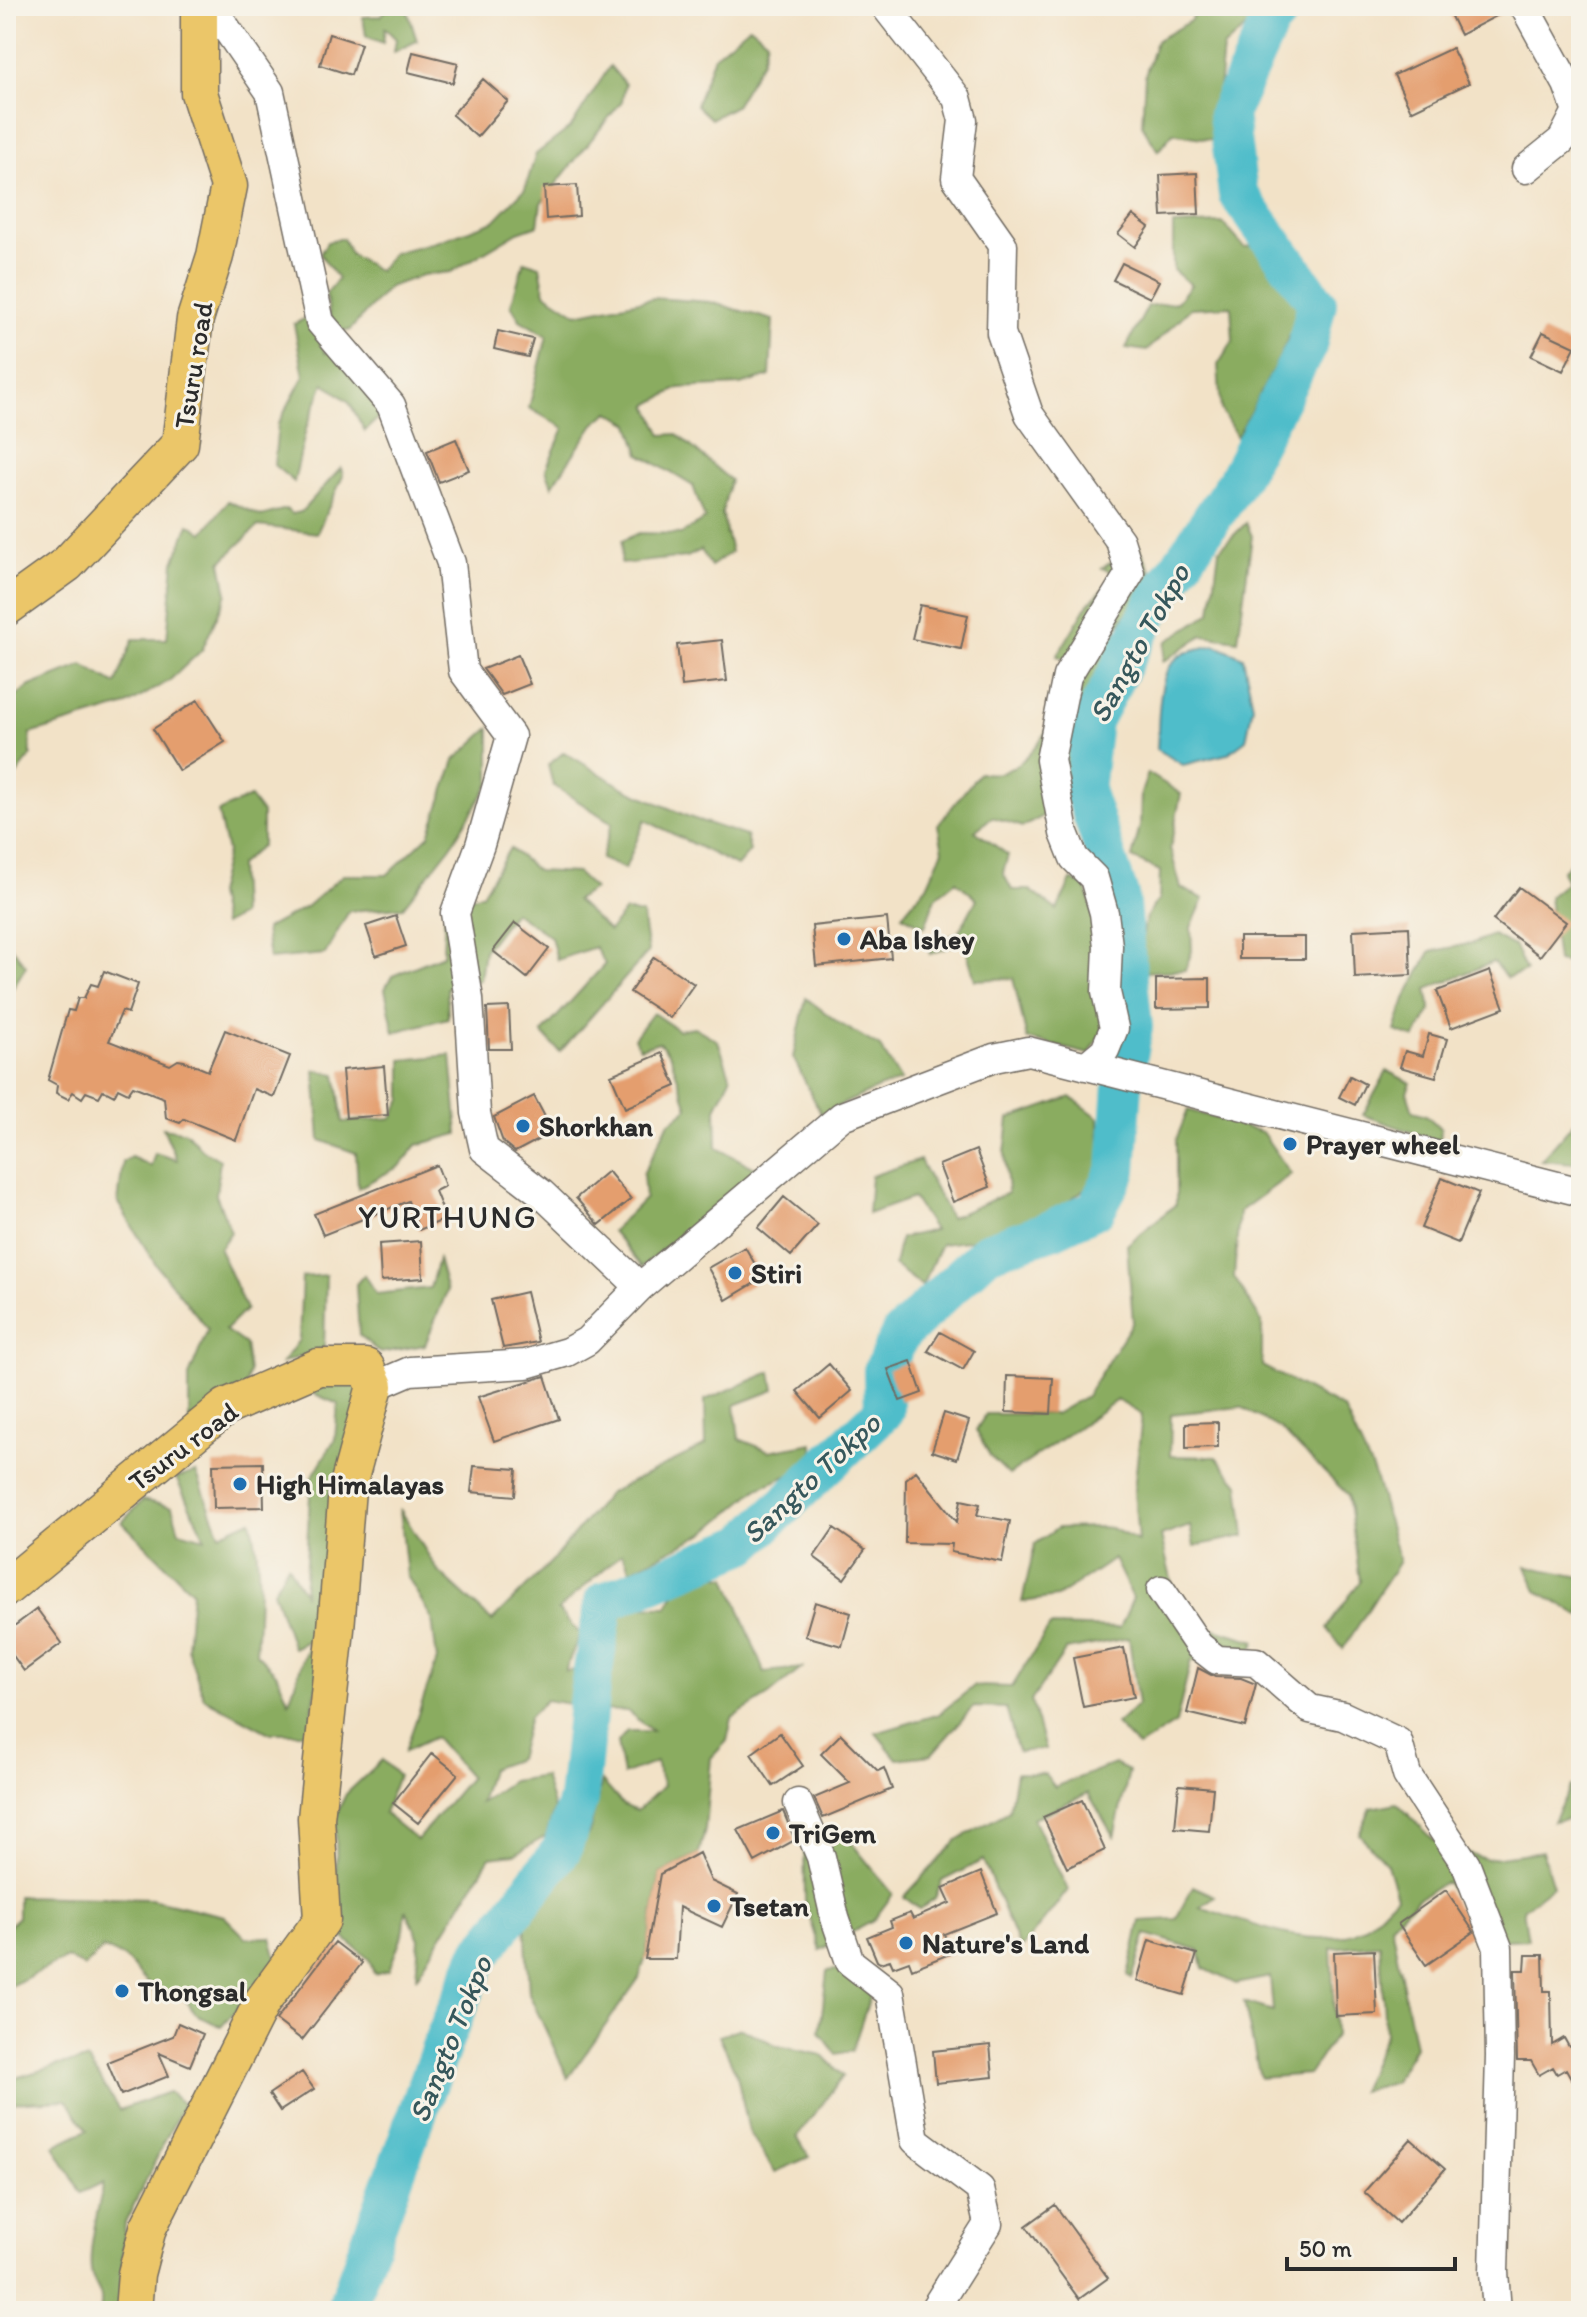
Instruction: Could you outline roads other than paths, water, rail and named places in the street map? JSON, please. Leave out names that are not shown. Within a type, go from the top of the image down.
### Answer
[{"type":"main road","name":"Tsuru road","points":[[6,608],[67,564],[180,444],[195,319],[215,256],[229,186],[199,93],[199,6]]},
{"type":"main road","name":"Tsuru road","points":[[6,1588],[226,1407],[318,1367],[366,1367],[375,1386]]},
{"type":"main road","points":[[133,2311],[136,2274],[148,2228],[262,2002],[322,1920],[316,1818],[347,1489],[375,1386]]},
{"type":"street","points":[[211,6],[270,92],[320,322],[391,405],[451,563],[463,671],[511,736],[480,845],[455,913],[469,999],[476,1113],[484,1149],[541,1193],[640,1287]]},
{"type":"street","points":[[885,6],[957,98],[963,120],[956,178],[1003,245],[1001,333],[1029,414],[1120,541],[1130,573],[1067,676],[1050,760],[1064,833],[1074,858],[1094,878],[1104,913],[1108,946],[1106,992],[1114,1028],[1096,1068]]},
{"type":"street","points":[[1524,6],[1567,84],[1577,111],[1562,140],[1526,169]]},
{"type":"street","points":[[375,1386],[410,1371],[526,1364],[567,1352],[587,1341],[640,1287],[842,1116],[994,1058],[1028,1051],[1581,1192]]},
{"type":"street","points":[[1161,1590],[1199,1646],[1217,1660],[1256,1662],[1310,1709],[1343,1716],[1398,1742],[1407,1775],[1466,1865],[1498,1948],[1500,2056],[1494,2258],[1497,2311]]},
{"type":"street","points":[[798,1803],[821,1857],[835,1918],[850,1962],[890,1993],[915,2140],[980,2189],[988,2224],[933,2311]]},
{"type":"water","points":[[1216,645],[1243,657],[1253,706],[1246,740],[1227,754],[1183,765],[1157,749],[1163,684],[1170,666],[1179,657]]},
{"type":"waterway","name":"Sangto Tokpo","points":[[345,2311],[445,2037],[479,1957],[562,1849],[578,1800],[589,1695],[604,1602],[744,1544],[884,1411],[883,1371],[900,1335],[987,1252],[1054,1229],[1096,1209],[1117,1170],[1123,1085],[1133,1027],[1119,895],[1084,790],[1092,721],[1154,604],[1235,484],[1307,346],[1317,303],[1238,194],[1228,114],[1270,22],[1285,6]]},
{"type":"place","name":"Aba Ishey","points":[[844,939]]},
{"type":"place","name":"Shorkhan","points":[[523,1126]]},
{"type":"place","name":"Prayer wheel","points":[[1290,1144]]},
{"type":"place","name":"Stiri","points":[[735,1273]]},
{"type":"place","name":"High Himalayas","points":[[240,1484]]},
{"type":"place","name":"TriGem","points":[[773,1833]]},
{"type":"place","name":"Tsetan","points":[[714,1906]]},
{"type":"place","name":"Nature's Land","points":[[906,1943]]},
{"type":"place","name":"Thongsal","points":[[122,1991]]},
{"type":"district","name":"YURTHUNG","points":[[448,1217]]}]
